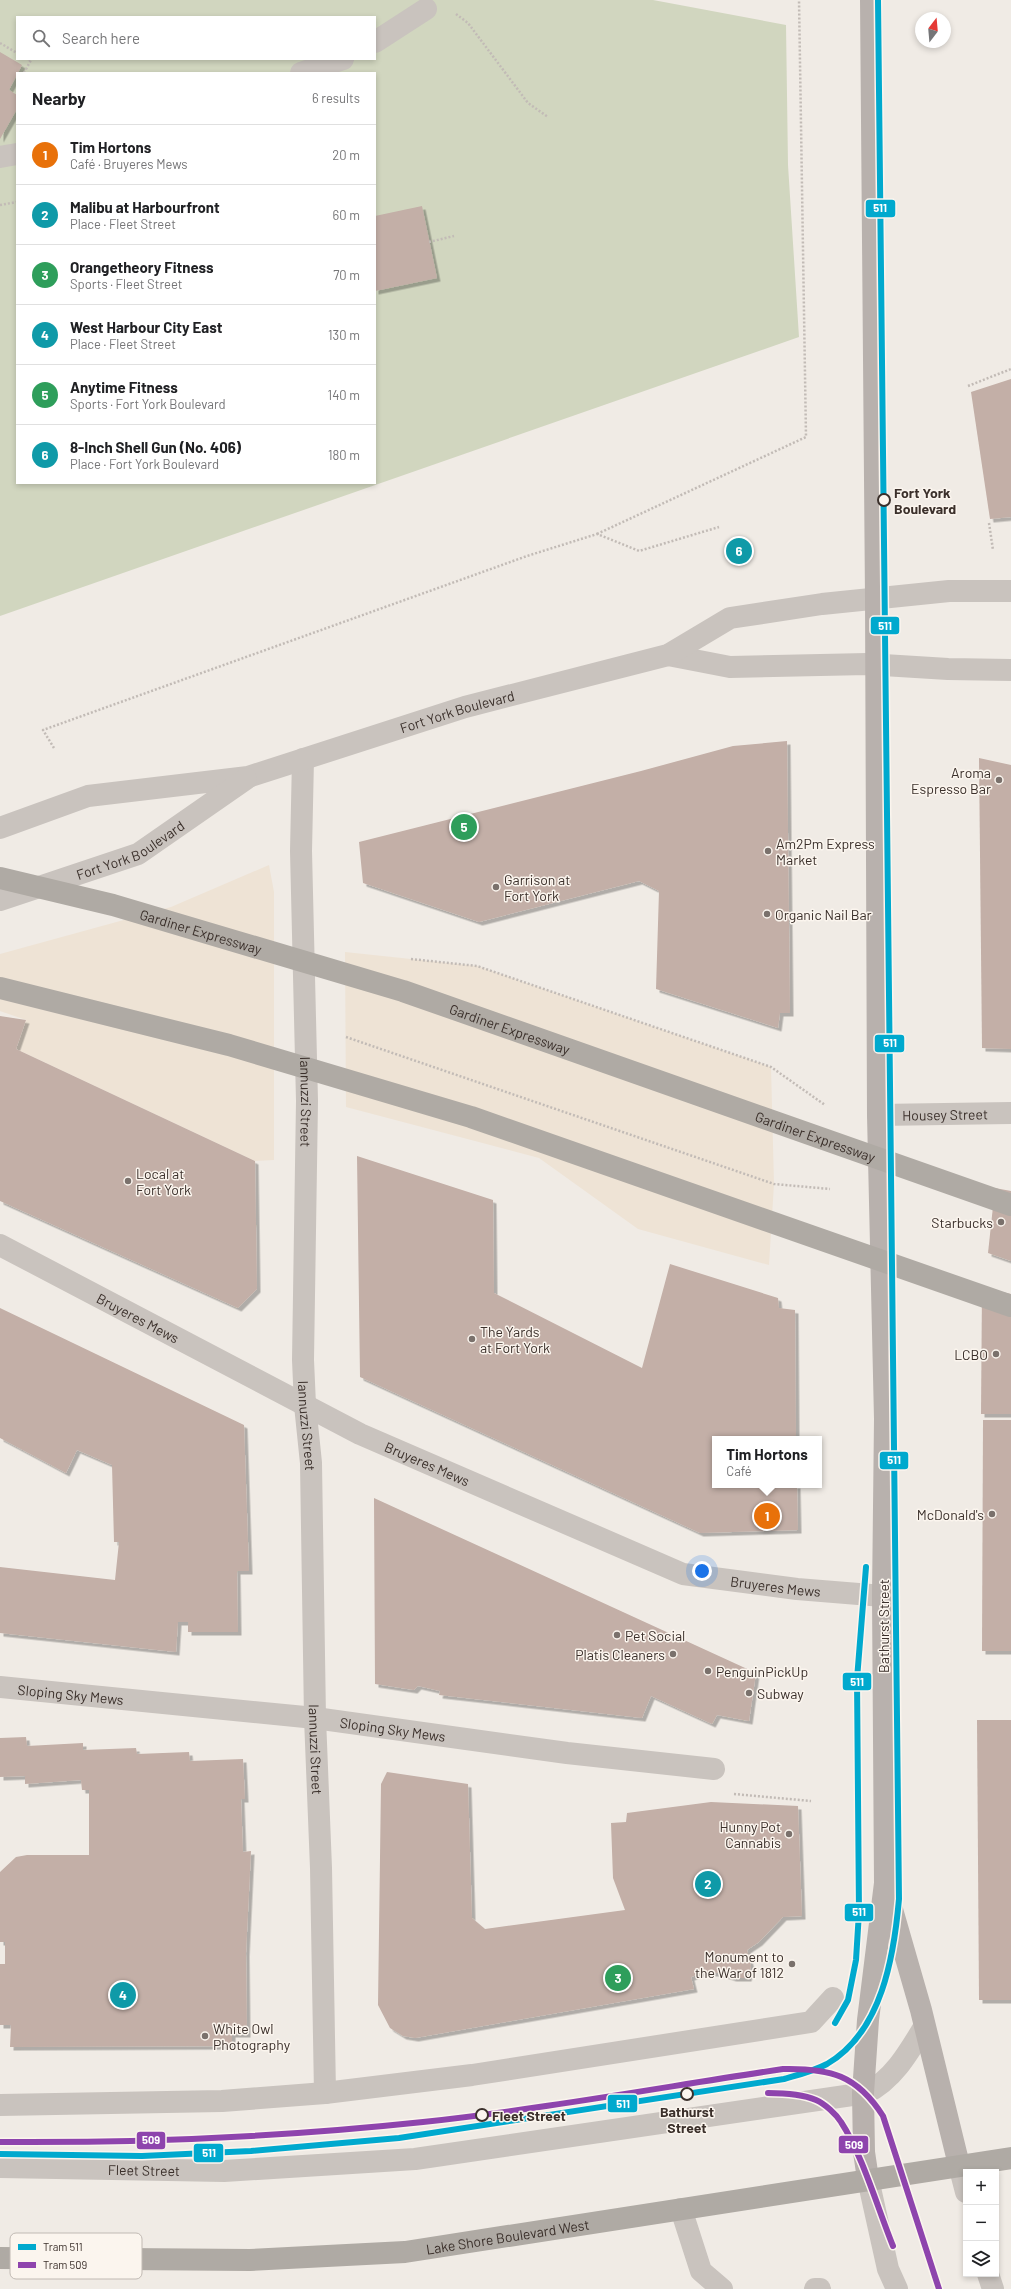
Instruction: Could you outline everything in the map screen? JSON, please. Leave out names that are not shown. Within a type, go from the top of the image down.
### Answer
[{"type":"highway","name":"Gardiner Expressway","points":[[0,878],[113,905],[403,992],[1011,1205]]},
{"type":"highway","points":[[0,988],[229,1045],[471,1118],[1011,1306]]},
{"type":"highway","name":"Lake Shore Boulevard West","points":[[142,2259],[250,2260],[405,2252],[1011,2158]]},
{"type":"highway","name":"Lake Shore Boulevard West","points":[[0,2258],[10,2258]]},
{"type":"main road","name":"Bathurst Street","points":[[868,2179],[864,2152],[863,2093],[868,2020],[885,1884],[883,1596],[885,1419],[878,1115],[877,664],[871,0]]},
{"type":"main road","name":"Bathurst Street","points":[[885,1884],[921,2010],[959,2165]]},
{"type":"street","points":[[376,41],[426,9]]},
{"type":"street","points":[[306,72],[339,65]]},
{"type":"street","points":[[0,157],[16,154]]},
{"type":"street","name":"Fort York Boulevard","points":[[0,828],[88,796],[248,778],[465,707],[668,655],[730,618],[876,598],[949,591],[1011,591]]},
{"type":"street","name":"Fort York Boulevard","points":[[668,655],[730,667],[877,664],[948,669],[1011,670]]},
{"type":"street","name":"Iannuzzi Street","points":[[303,759],[301,851],[307,1101],[303,1360],[305,1406],[311,1463],[315,1718],[321,1868],[325,2093]]},
{"type":"street","name":"Fort York Boulevard","points":[[0,900],[138,854],[248,778]]},
{"type":"street","name":"Housey Street","points":[[878,1115],[1011,1112]]},
{"type":"street","name":"Bruyeres Mews","points":[[0,1245],[360,1434],[683,1574],[797,1589],[883,1596]]},
{"type":"street","name":"Sloping Sky Mews","points":[[0,1687],[315,1718],[567,1753],[714,1769]]},
{"type":"street","points":[[0,2105],[222,2101],[325,2093],[472,2076],[810,2022],[833,1998]]},
{"type":"street","name":"Fleet Street","points":[[0,2167],[224,2171],[415,2159],[863,2093],[875,2089],[891,2075],[903,2061],[924,2027]]},
{"type":"street","name":"Bathurst Street","points":[[959,2165],[963,2180]]},
{"type":"street","name":"Bathurst Street","points":[[868,2179],[888,2269],[897,2289]]},
{"type":"street","points":[[681,2209],[701,2271],[722,2289]]},
{"type":"street","points":[[989,2277],[993,2289]]},
{"type":"street","points":[[815,2289],[820,2289]]},
{"type":"path","points":[[54,748],[43,730],[527,556],[596,534],[806,437],[798,0]]},
{"type":"path","points":[[426,9],[448,9],[460,16],[528,103],[548,117]]},
{"type":"path","points":[[0,44],[16,52]]},
{"type":"path","points":[[25,72],[31,60]]},
{"type":"path","points":[[0,205],[16,202]]},
{"type":"path","points":[[429,242],[454,236]]},
{"type":"path","points":[[968,386],[1011,369]]},
{"type":"path","points":[[989,523],[993,550]]},
{"type":"path","points":[[596,534],[639,551],[719,528]]},
{"type":"path","points":[[407,958],[477,966],[771,1067],[830,1109]]},
{"type":"path","points":[[346,1037],[774,1184],[830,1189]]},
{"type":"path","points":[[714,1769],[712,1792],[811,1801]]},
{"type":"green space","points":[[0,0],[653,0],[786,25],[788,165],[799,337],[0,616]]},
{"type":"shaded area","points":[[269,865],[274,892],[274,1160],[255,1161],[16,1049],[26,1020],[0,1011],[0,954],[171,907]]},
{"type":"shaded area","points":[[345,952],[477,966],[771,1067],[774,1184],[769,1265],[638,1229],[539,1158],[346,1107]]},
{"type":"building","points":[[0,52],[22,65],[18,72],[16,72],[16,77],[9,90],[16,94],[16,111],[0,139]]},
{"type":"building","points":[[422,206],[437,278],[376,291],[376,216]]},
{"type":"building","points":[[1011,379],[1011,517],[990,519],[971,392]]},
{"type":"building","name":"Garrison at Fort York","points":[[787,741],[790,1013],[780,1013],[778,1028],[656,989],[659,891],[639,881],[479,922],[363,883],[359,842],[641,771],[733,746]]},
{"type":"building","points":[[979,758],[1011,765],[1011,1049],[982,1048]]},
{"type":"building","name":"Local at Fort York","points":[[0,1016],[26,1020],[16,1049],[255,1161],[257,1289],[238,1308],[0,1201]]},
{"type":"building","name":"The Yards at Fort York","points":[[357,1156],[493,1200],[494,1293],[642,1368],[670,1264],[778,1298],[779,1308],[795,1310],[796,1436],[712,1436],[712,1488],[797,1488],[798,1530],[700,1533],[360,1377]]},
{"type":"building","name":"Starbucks","points":[[995,1188],[1011,1191],[1011,1261],[988,1253]]},
{"type":"building","name":"LCBO","points":[[982,1287],[1011,1294],[1011,1414],[981,1414]]},
{"type":"building","points":[[0,1308],[244,1425],[249,1571],[237,1571],[238,1632],[188,1632],[188,1622],[178,1622],[176,1652],[0,1633],[0,1567],[115,1580],[119,1542],[114,1542],[112,1465],[77,1450],[66,1473],[0,1438]]},
{"type":"building","points":[[983,1420],[1011,1420],[1011,1651],[982,1651]]},
{"type":"building","points":[[374,1498],[756,1673],[749,1721],[717,1715],[712,1724],[651,1696],[642,1718],[439,1695],[440,1691],[418,1686],[414,1690],[375,1684]]},
{"type":"building","points":[[977,1720],[1011,1720],[1011,2000],[979,2000]]},
{"type":"building","points":[[26,1737],[27,1746],[83,1743],[83,1750],[136,1748],[137,1754],[189,1752],[190,1761],[243,1759],[245,1799],[241,1799],[243,1852],[251,1851],[246,1953],[247,2034],[232,2034],[232,2046],[10,2047],[11,2025],[0,2025],[0,1964],[5,1964],[5,1942],[0,1942],[0,1872],[16,1857],[27,1855],[89,1855],[89,1790],[82,1790],[81,1780],[25,1784],[25,1776],[0,1777],[0,1738]]},
{"type":"building","points":[[387,1772],[468,1784],[472,1918],[485,1929],[625,1910],[613,1878],[611,1823],[626,1822],[627,1813],[711,1802],[798,1806],[802,1916],[783,1917],[759,1942],[747,1950],[751,1966],[748,1978],[733,1978],[718,1973],[702,1973],[691,1977],[694,1989],[415,2038],[403,2036],[390,2028],[378,2005],[381,1784]]},
{"type":"tram line","name":"511","points":[[0,2154],[142,2156],[251,2151],[399,2138],[784,2079],[806,2073],[827,2064],[846,2050],[861,2033],[873,2013],[882,1991],[889,1968],[899,1899],[878,0]]},
{"type":"tram line","name":"511","points":[[835,2023],[848,2000],[856,1960],[859,1912],[857,1679],[866,1567]]},
{"type":"tram line","name":"509","points":[[0,2142],[159,2140],[317,2132],[423,2122],[513,2111],[783,2069],[815,2070],[841,2077],[852,2083],[863,2091],[883,2116],[939,2289]]},
{"type":"tram line","name":"509","points":[[768,2093],[792,2094],[811,2098],[827,2107],[839,2119],[849,2135],[863,2166],[893,2246]]},
{"type":"place","name":"Fort York Boulevard","points":[[884,500]]},
{"type":"place","name":"8-Inch Shell Gun (No. 406)","points":[[739,551]]},
{"type":"place","name":"Aroma Espresso Bar","points":[[999,780]]},
{"type":"place","name":"Anytime Fitness","points":[[464,827]]},
{"type":"place","name":"Am2Pm Express Market","points":[[768,851]]},
{"type":"place","name":"Garrison at Fort York","points":[[496,887]]},
{"type":"place","name":"Organic Nail Bar","points":[[767,914]]},
{"type":"place","name":"Local at Fort York","points":[[128,1181]]},
{"type":"place","name":"Starbucks","points":[[1001,1222]]},
{"type":"place","name":"The Yards at Fort York","points":[[472,1339]]},
{"type":"place","name":"LCBO","points":[[996,1354]]},
{"type":"place","name":"McDonald's","points":[[992,1514]]},
{"type":"place","name":"Tim Hortons","points":[[767,1516]]},
{"type":"place","name":"Pet Social","points":[[617,1635]]},
{"type":"place","name":"Platis Cleaners","points":[[673,1654]]},
{"type":"place","name":"PenguinPickUp","points":[[708,1671]]},
{"type":"place","name":"Subway","points":[[749,1693]]},
{"type":"place","name":"Hunny Pot Cannabis","points":[[789,1834]]},
{"type":"place","name":"Malibu at Harbourfront","points":[[708,1884]]},
{"type":"place","name":"Monument to the War of 1812","points":[[792,1964]]},
{"type":"place","name":"Orangetheory Fitness","points":[[618,1978]]},
{"type":"place","name":"West Harbour City East","points":[[123,1995]]},
{"type":"place","name":"White Owl Photography","points":[[205,2036]]},
{"type":"place","name":"Bathurst Street","points":[[687,2094]]},
{"type":"place","name":"Fleet Street","points":[[482,2115]]}]
